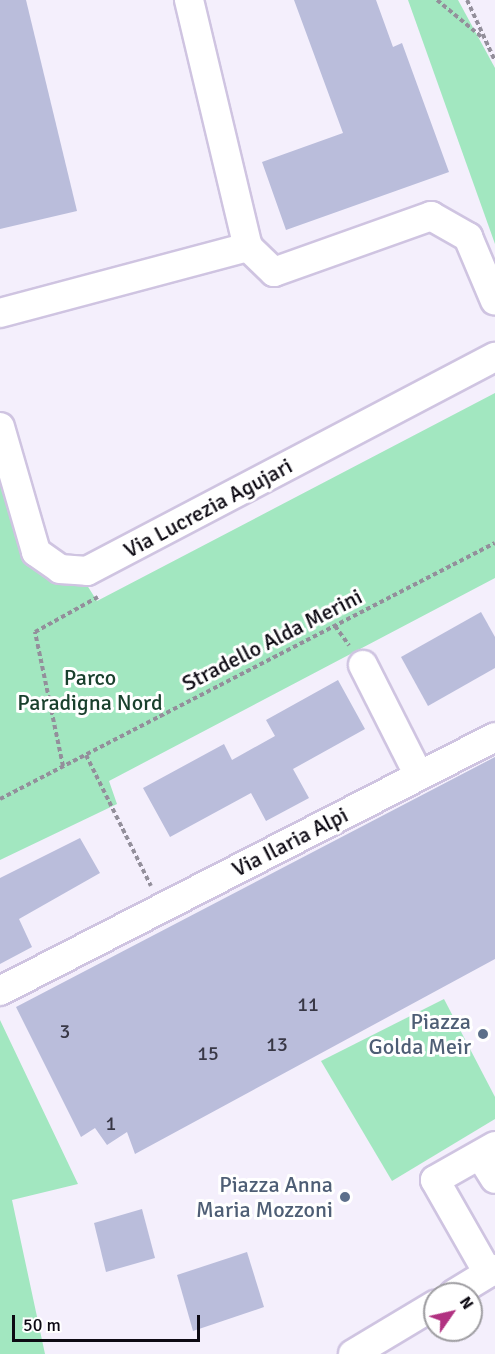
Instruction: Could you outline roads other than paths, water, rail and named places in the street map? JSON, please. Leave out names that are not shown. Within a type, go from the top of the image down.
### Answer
[{"type":"street","points":[[189,0],[248,247],[274,272],[431,216],[468,237],[495,301]]},
{"type":"street","points":[[0,313],[248,247]]},
{"type":"street","name":"Via Lucrezia Agujari","points":[[0,428],[36,552],[60,569],[87,571],[495,357]]},
{"type":"street","points":[[363,665],[419,776]]},
{"type":"street","name":"Via Ilaria Alpi","points":[[0,992],[495,737]]},
{"type":"street","points":[[473,1282],[492,1271],[435,1180],[488,1150],[495,1179]]},
{"type":"street","points":[[354,1354],[423,1312]]},
{"type":"place","name":"Piazza Golda Meir","points":[[483,1034]]},
{"type":"place","name":"Piazza Anna Maria Mozzoni","points":[[345,1197]]},
{"type":"park label","name":"Parco Paradigna Nord","points":[[90,690]]}]
